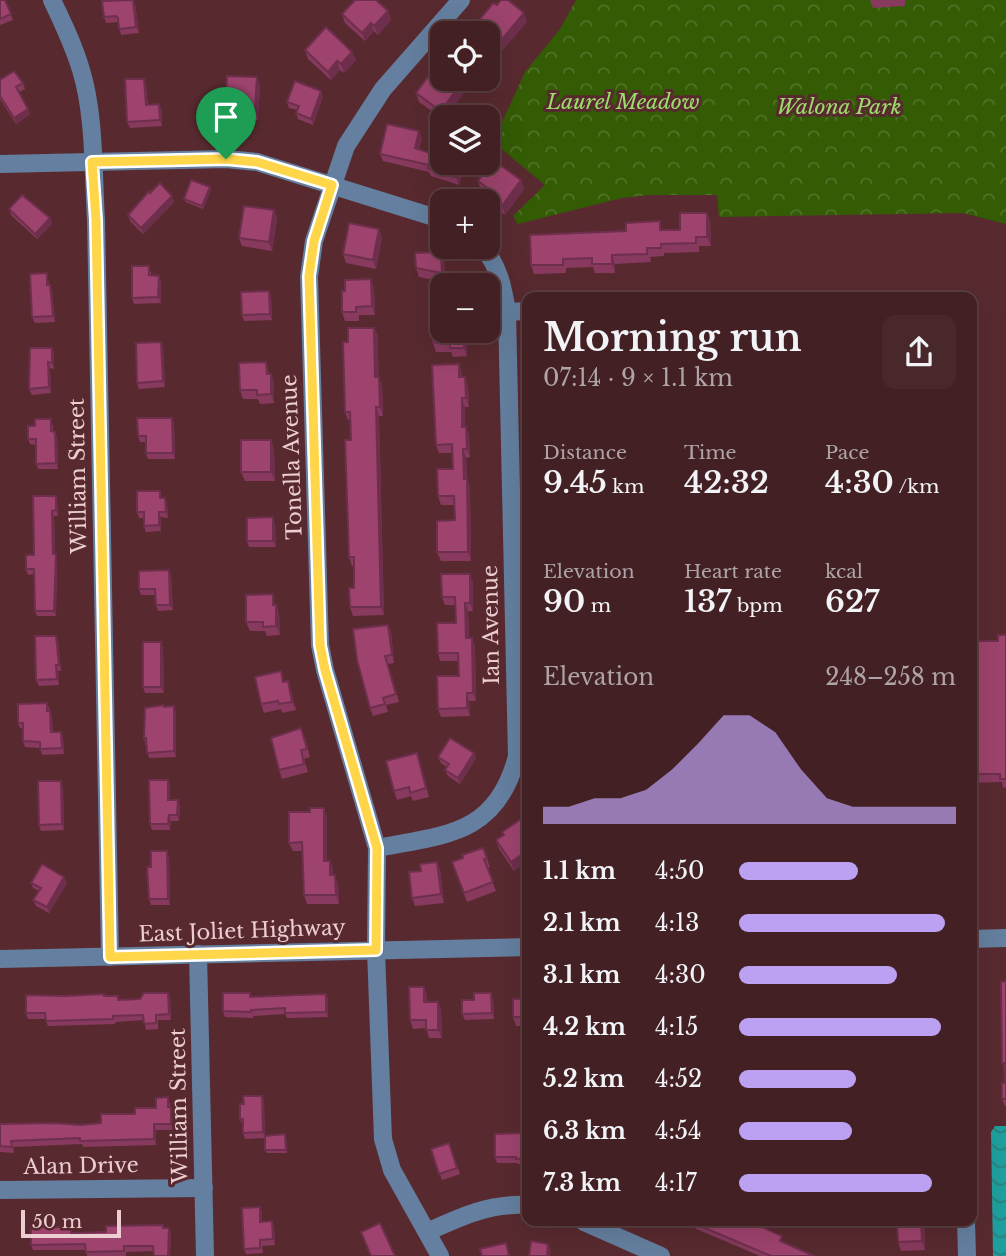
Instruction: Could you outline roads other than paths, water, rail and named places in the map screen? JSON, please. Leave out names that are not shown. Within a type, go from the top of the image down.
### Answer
[{"type":"street","name":"William Street","points":[[52,0],[82,72],[89,114],[96,220],[110,957]]},
{"type":"street","name":"Tonella Avenue","points":[[440,1256],[388,1160],[383,1139],[376,950],[377,848],[320,645],[309,276],[314,241],[346,146],[383,89],[461,0]]},
{"type":"street","points":[[0,164],[226,159],[257,162],[430,216]]},
{"type":"street","name":"Ian Avenue","points":[[377,848],[448,834],[477,822],[496,803],[514,765],[516,743],[506,312],[502,279],[492,259]]},
{"type":"street","points":[[506,312],[522,311]]},
{"type":"street","points":[[977,939],[1006,938]]},
{"type":"street","name":"East Joliet Highway","points":[[0,959],[522,947]]},
{"type":"street","name":"William Street","points":[[198,954],[205,1256]]},
{"type":"street","name":"Alan Drive","points":[[0,1190],[204,1188]]},
{"type":"street","points":[[427,1233],[486,1208],[522,1205]]},
{"type":"street","points":[[593,1226],[661,1256]]},
{"type":"street","points":[[966,1226],[967,1256]]},
{"type":"water","points":[[995,1126],[1006,1126],[1006,1256],[993,1256],[991,1132]]},
{"type":"park label","name":"Laurel Meadow","points":[[623,102]]},
{"type":"park label","name":"Walona Park","points":[[839,107]]}]
